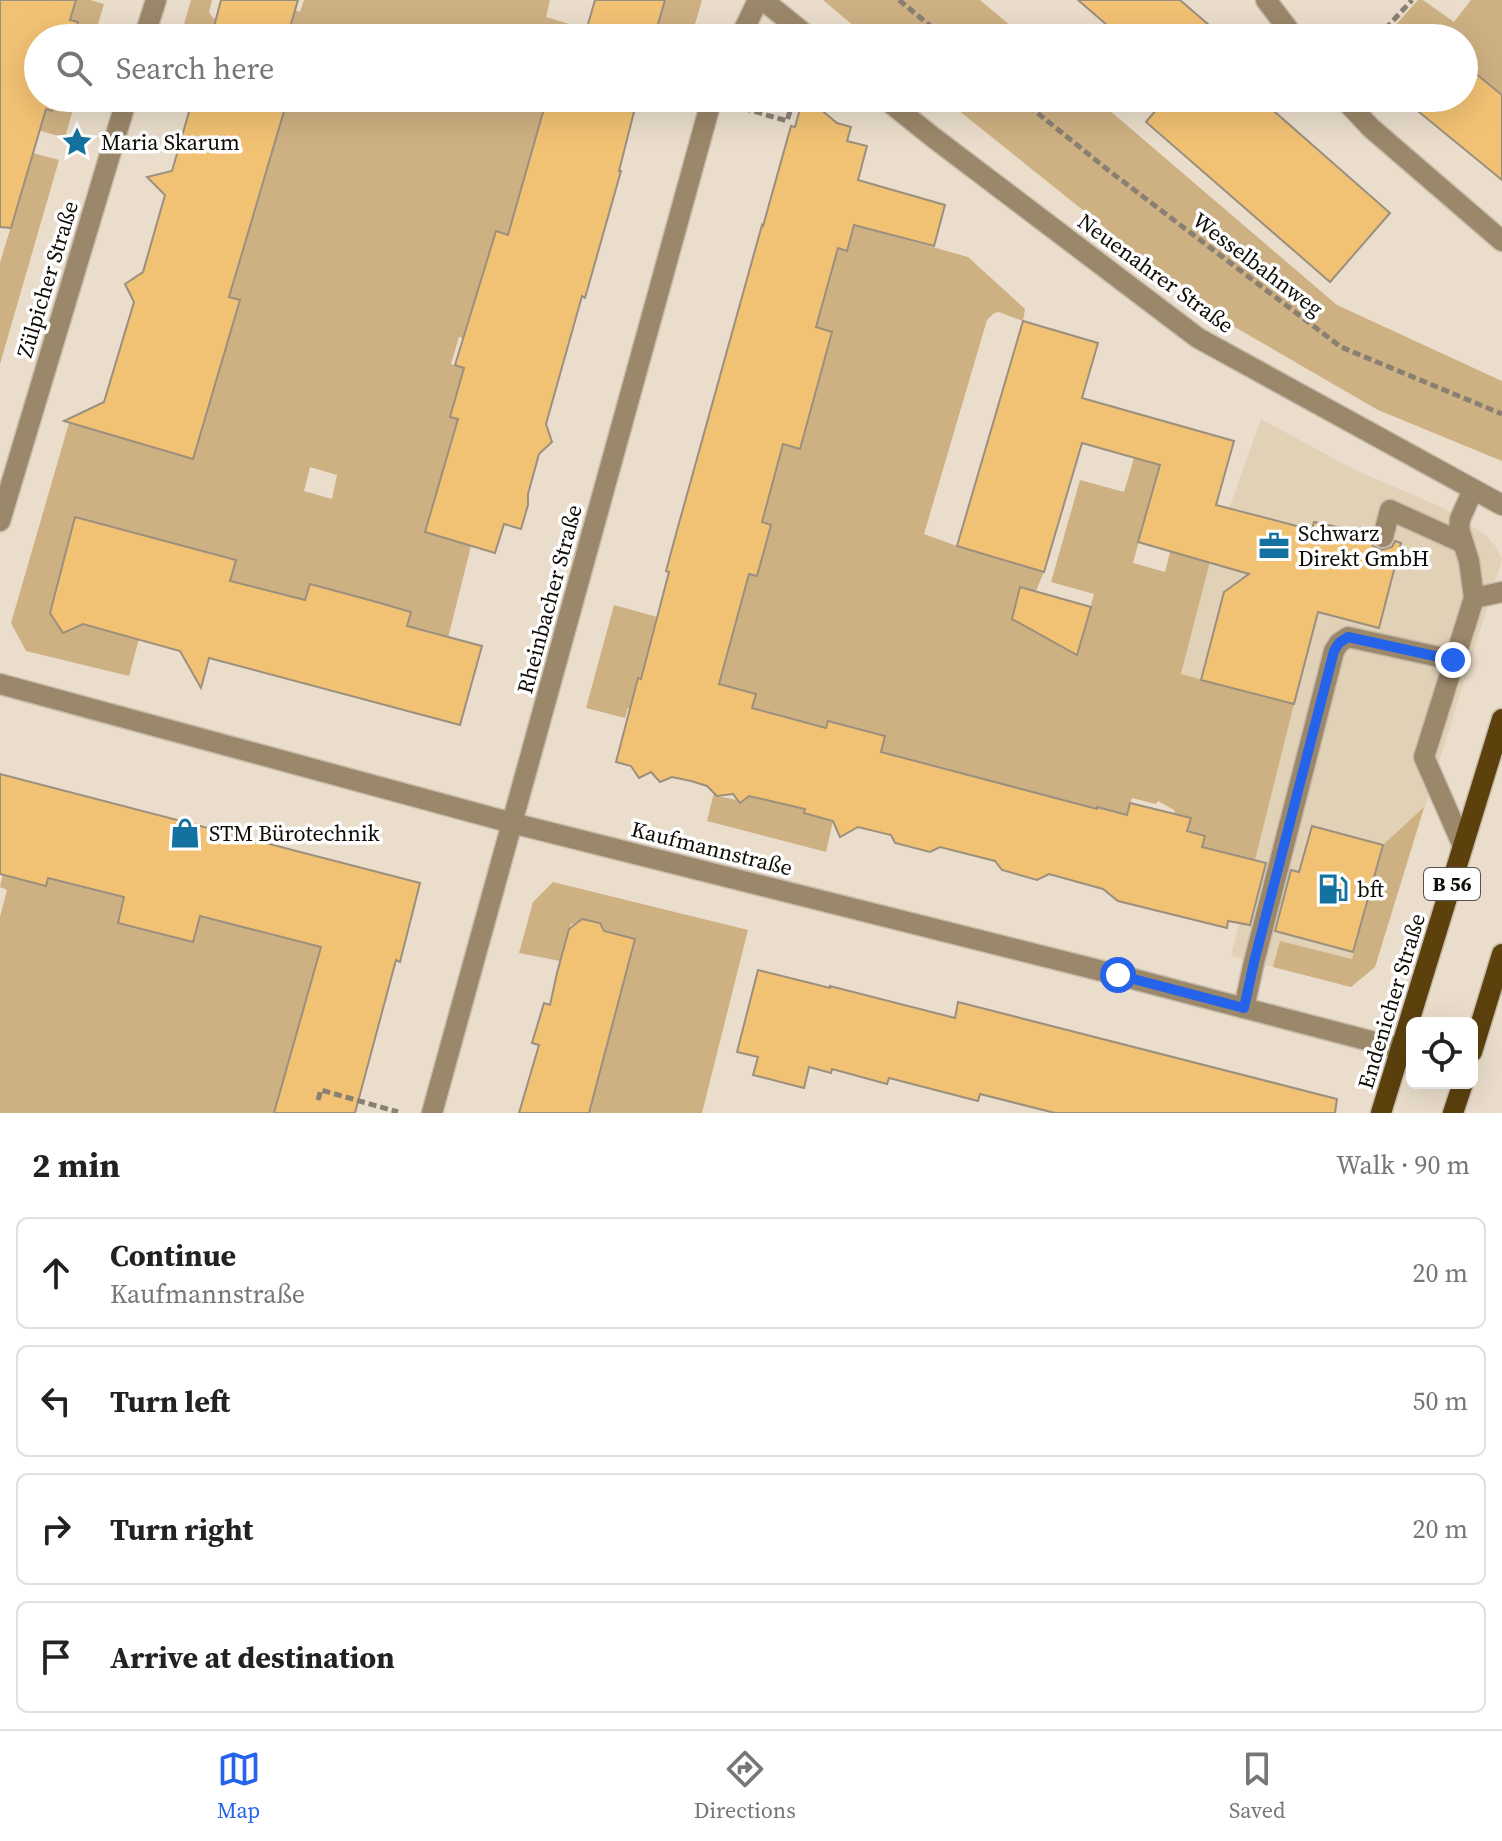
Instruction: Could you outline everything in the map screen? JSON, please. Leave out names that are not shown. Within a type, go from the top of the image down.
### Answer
[{"type":"main road","name":"Endenicher Straße","points":[[1416,1017],[1502,719]]},
{"type":"main road","points":[[1478,1032],[1502,954]]},
{"type":"main road","name":"Endenicher Straße","points":[[1381,1113],[1406,1052]]},
{"type":"main road","points":[[1453,1113],[1461,1089]]},
{"type":"street","points":[[148,24],[156,0]]},
{"type":"street","points":[[747,24],[760,0],[792,24]]},
{"type":"street","points":[[1266,0],[1284,24]]},
{"type":"street","name":"Zülpicher Straße","points":[[0,521],[123,112]]},
{"type":"street","name":"Rheinbacher Straße","points":[[432,1113],[708,112]]},
{"type":"street","name":"Neuenahrer Straße","points":[[902,112],[1198,338],[1502,505]]},
{"type":"street","points":[[1356,112],[1502,241]]},
{"type":"street","points":[[1463,846],[1424,757],[1453,660],[1490,594],[1473,583],[1459,529],[1460,519],[1473,490]]},
{"type":"street","points":[[1383,537],[1390,510],[1463,543]]},
{"type":"street","points":[[1244,1008],[1334,651],[1339,643],[1360,631],[1453,660]]},
{"type":"street","name":"Kaufmannstraße","points":[[0,684],[512,823],[1244,1008],[1406,1052]]},
{"type":"path","points":[[899,0],[928,24]]},
{"type":"path","points":[[1390,24],[1412,0]]},
{"type":"path","points":[[787,121],[790,112]]},
{"type":"path","name":"Wesselbahnweg","points":[[1036,112],[1341,347],[1502,414]]},
{"type":"path","points":[[318,1100],[321,1090],[402,1113]]},
{"type":"shaded area","points":[[76,0],[104,4],[98,24],[78,24],[70,20]]},
{"type":"shaded area","points":[[191,0],[212,0],[209,12],[216,19],[214,24],[184,24]]},
{"type":"shaded area","points":[[304,0],[550,0],[546,17],[569,24],[291,24],[295,10],[300,12]]},
{"type":"shaded area","points":[[665,0],[702,0],[695,24],[658,24]]},
{"type":"shaded area","points":[[823,0],[980,0],[1008,24],[851,24]]},
{"type":"shaded area","points":[[1418,0],[1423,0],[1454,22],[1471,0],[1502,0],[1502,95],[1478,75],[1478,24],[1397,24]]},
{"type":"shaded area","points":[[43,112],[72,112],[65,138],[38,130]]},
{"type":"shaded area","points":[[284,112],[543,112],[508,235],[496,231],[480,284],[479,342],[459,337],[451,364],[470,370],[464,396],[456,394],[450,416],[458,419],[425,532],[471,546],[448,638],[407,626],[410,611],[310,585],[303,607],[289,596],[230,581],[236,560],[209,552],[206,561],[153,548],[155,538],[130,531],[127,540],[69,541],[50,615],[55,616],[58,626],[71,630],[79,622],[139,639],[129,676],[26,651],[11,623],[69,423],[193,459],[201,433],[192,430],[209,406],[239,300],[229,297]],"holes":[[[310,467],[337,475],[332,499],[304,491]]]},
{"type":"shaded area","points":[[960,112],[1111,112],[1337,305],[1502,381],[1502,461],[1378,410],[1214,315]]},
{"type":"shaded area","points":[[0,144],[59,160],[0,364],[0,263],[26,176]]},
{"type":"shaded area","points":[[854,225],[968,257],[1025,309],[1023,321],[999,312],[987,320],[924,534],[1044,572],[1036,591],[1020,587],[1012,619],[1077,655],[1094,594],[1051,582],[1080,480],[1124,492],[1134,458],[1160,465],[1133,563],[1165,572],[1170,552],[1210,562],[1181,674],[1294,704],[1255,860],[1202,847],[1205,836],[1185,828],[1174,810],[1158,801],[1156,804],[1132,798],[1127,815],[1094,818],[1041,794],[881,752],[828,721],[804,813],[833,821],[826,852],[707,821],[715,788],[717,796],[742,801],[756,694],[678,673],[628,708],[625,718],[586,708],[614,605],[729,637],[747,573],[757,575],[771,525],[762,522],[783,444],[800,449],[807,424],[790,418],[818,382],[832,332],[816,327],[838,249],[847,250]]},
{"type":"shaded area","points":[[1261,419],[1355,470],[1443,508],[1487,536],[1502,560],[1375,967],[1351,987],[1231,956],[1255,860],[1172,710],[1210,562]]},
{"type":"shaded area","points":[[1424,807],[1375,967],[1351,987],[1273,967],[1280,941],[1352,959],[1383,845]]},
{"type":"shaded area","points":[[4,869],[17,879],[45,886],[49,871],[75,884],[124,897],[118,923],[193,942],[200,916],[276,936],[333,939],[319,952],[298,1029],[303,1096],[280,1090],[274,1113],[0,1113],[0,917],[7,890],[0,887]]},
{"type":"shaded area","points":[[553,882],[748,930],[702,1113],[589,1113],[635,939],[601,930],[599,923],[582,919],[578,925],[571,924],[560,961],[519,953],[533,902]]},
{"type":"building","points":[[0,0],[76,0],[70,20],[77,24],[24,24],[24,112],[45,112],[11,228],[0,227]]},
{"type":"building","points":[[221,0],[298,0],[291,24],[215,24]]},
{"type":"building","points":[[595,0],[665,0],[658,24],[588,24]]},
{"type":"building","points":[[1078,0],[1180,0],[1208,24],[1106,24]]},
{"type":"building","points":[[1478,75],[1502,95],[1502,180],[1419,112],[1478,112]]},
{"type":"building","points":[[189,112],[284,112],[229,297],[240,300],[193,459],[64,421],[104,402],[134,302],[125,284],[143,272],[165,195],[147,177],[172,171]]},
{"type":"building","points":[[543,112],[634,112],[621,171],[546,424],[552,442],[539,454],[521,529],[504,524],[495,553],[425,532],[458,419],[450,417],[464,368],[455,365],[496,231],[508,235]]},
{"type":"building","points":[[799,112],[824,112],[837,123],[851,127],[847,141],[867,146],[858,180],[945,205],[934,246],[854,225],[847,251],[838,248],[816,327],[832,332],[808,420],[800,449],[783,444],[762,522],[771,525],[757,576],[749,574],[719,684],[756,694],[752,708],[826,728],[828,721],[885,736],[881,752],[1097,809],[1127,815],[1130,803],[1191,818],[1187,831],[1205,836],[1202,847],[1266,863],[1250,925],[1228,921],[1227,928],[1118,901],[1103,889],[1049,874],[1037,880],[1002,870],[995,861],[940,847],[930,852],[895,843],[891,835],[858,827],[840,837],[833,821],[804,813],[805,809],[749,796],[740,803],[733,794],[717,796],[707,786],[691,781],[672,777],[660,782],[651,772],[639,778],[631,766],[616,762],[762,225],[791,126],[795,127]]},
{"type":"building","points":[[1154,112],[1275,112],[1390,213],[1330,282],[1146,122]]},
{"type":"building","points":[[1023,321],[1098,343],[1082,398],[1234,441],[1216,505],[1312,530],[1314,522],[1370,534],[1373,546],[1381,550],[1392,547],[1395,541],[1401,543],[1379,628],[1318,612],[1294,704],[1201,680],[1224,592],[1249,574],[1138,542],[1160,465],[1082,443],[1044,572],[957,546]]},
{"type":"building","points":[[75,517],[236,560],[230,581],[305,600],[310,584],[411,612],[407,626],[482,646],[460,725],[209,658],[201,688],[180,651],[83,624],[63,633],[50,613]]},
{"type":"building","points":[[1020,587],[1091,607],[1077,655],[1012,619]]},
{"type":"building","points":[[0,774],[420,883],[355,1113],[274,1113],[321,947],[200,916],[193,942],[118,923],[124,897],[48,878],[46,886],[0,874]]},
{"type":"building","name":"bft","points":[[1312,826],[1383,845],[1353,952],[1275,931],[1291,870],[1299,872]]},
{"type":"building","points":[[582,919],[600,923],[604,931],[635,939],[589,1113],[519,1113],[539,1045],[532,1043],[544,1003],[550,1005],[569,929]]},
{"type":"building","points":[[758,970],[955,1018],[958,1002],[1337,1099],[1335,1113],[1055,1113],[980,1094],[978,1101],[889,1078],[887,1084],[832,1069],[831,1073],[809,1067],[804,1088],[753,1075],[758,1057],[737,1052]]},
{"type":"place","name":"Maria Skarum","points":[[77,142]]},
{"type":"place","name":"Schwarz Direkt GmbH","points":[[1274,546]]},
{"type":"place","name":"STM Bürotechnik","points":[[185,833]]},
{"type":"place","name":"bft","points":[[1333,889]]},
{"type":"route","points":[[1118,975],[1244,1008],[1334,651],[1348,637],[1453,660]]}]
